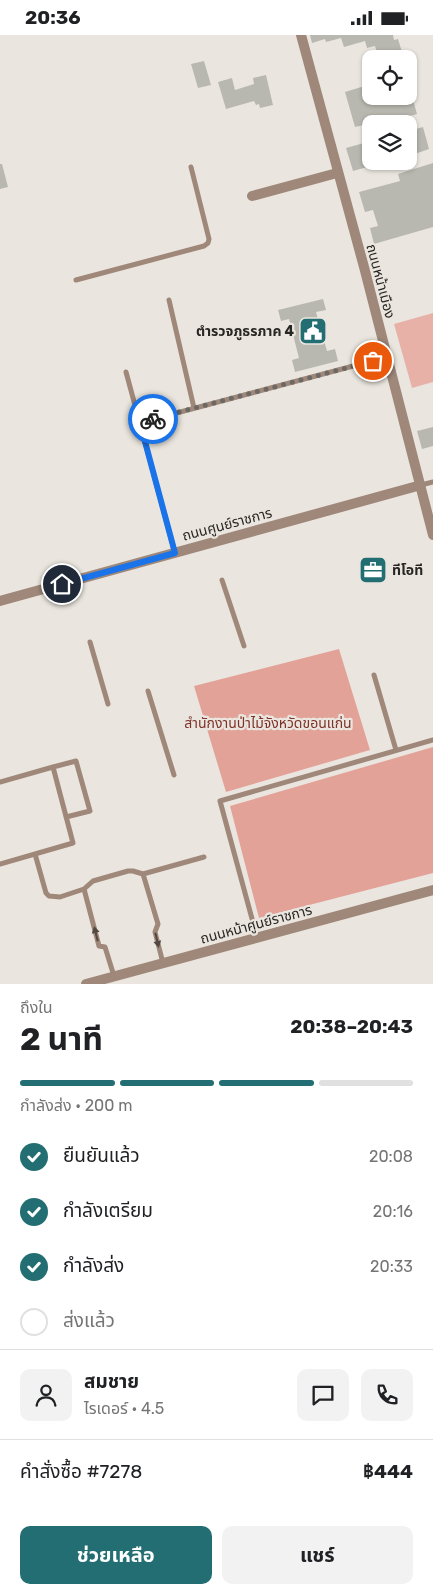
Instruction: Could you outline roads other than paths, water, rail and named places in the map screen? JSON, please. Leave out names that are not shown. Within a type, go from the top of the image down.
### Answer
[{"type":"street","name":"ถนนหน้าเมือง","points":[[301,35],[433,535]]},
{"type":"street","points":[[252,196],[337,173]]},
{"type":"street","name":"ถนนศูนย์ราชการ","points":[[0,601],[421,485]]},
{"type":"street","name":"ถนนหน้าศูนย์ราชการ","points":[[86,984],[433,890]]},
{"type":"lane","points":[[76,280],[204,246],[208,243],[209,239],[191,167]]},
{"type":"lane","points":[[169,300],[194,408]]},
{"type":"lane","points":[[140,423],[387,357]]},
{"type":"lane","points":[[126,372],[175,553]]},
{"type":"lane","name":"ถนนศูนย์ราชการ","points":[[421,485],[433,482]]},
{"type":"lane","points":[[222,580],[244,646]]},
{"type":"lane","points":[[90,642],[108,704]]},
{"type":"lane","points":[[374,675],[396,750]]},
{"type":"lane","points":[[148,691],[174,775]]},
{"type":"lane","points":[[257,938],[220,801],[433,739]]},
{"type":"lane","points":[[0,782],[76,761],[90,811],[66,817]]},
{"type":"lane","points":[[0,864],[73,843],[53,767]]},
{"type":"lane","points":[[35,854],[46,893],[49,896],[60,897],[84,889],[93,881],[128,871],[143,874],[204,857]]},
{"type":"lane","points":[[143,874],[158,924],[154,932],[162,963]]},
{"type":"lane","points":[[84,889],[98,946],[105,947],[114,977]]},
{"type":"place","name":"ตำรวจภูธรภาค 4","points":[[313,331]]},
{"type":"place","name":"ทีโอที","points":[[373,570]]},
{"type":"park label","name":"สำนักงานป่าไม้จังหวัดขอนแก่น","points":[[268,723]]}]
